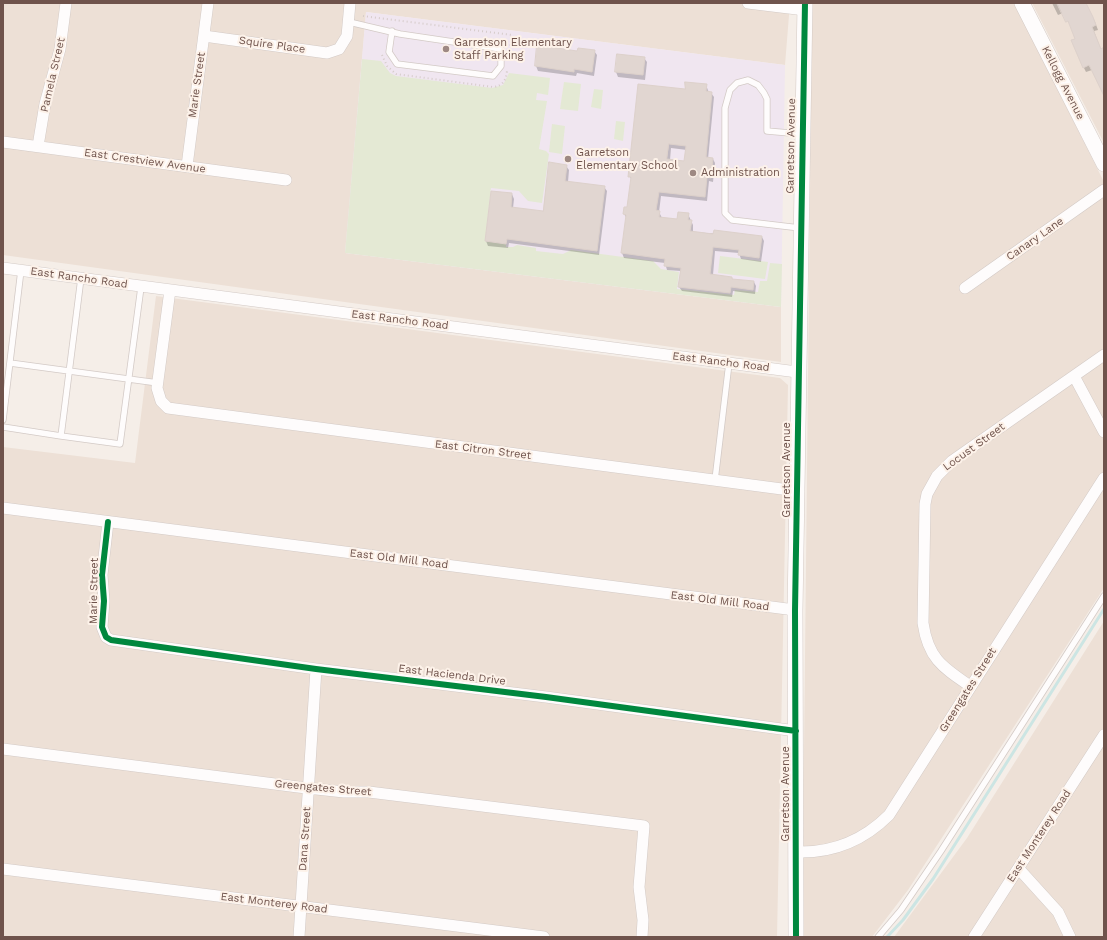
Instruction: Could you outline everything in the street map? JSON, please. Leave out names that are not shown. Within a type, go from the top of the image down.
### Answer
[{"type":"street","name":"Pamela Street","points":[[38,146],[45,104],[60,49],[66,3]]},
{"type":"street","name":"Marie Street","points":[[187,166],[208,3]]},
{"type":"street","points":[[349,22],[350,3]]},
{"type":"street","points":[[748,3],[805,7]]},
{"type":"street","name":"Kellogg Avenue","points":[[1022,3],[1104,164]]},
{"type":"street","name":"Garretson Avenue","points":[[796,937],[797,852],[795,610],[797,372],[801,134],[805,7]]},
{"type":"street","name":"Squire Place","points":[[204,36],[327,53],[339,49],[348,36],[349,22]]},
{"type":"street","name":"East Crestview Avenue","points":[[3,142],[286,180]]},
{"type":"street","name":"Canary Lane","points":[[965,288],[1104,190]]},
{"type":"street","name":"East Rancho Road","points":[[3,268],[797,372]]},
{"type":"street","points":[[158,383],[170,290]]},
{"type":"street","name":"Locust Street","points":[[970,686],[938,662],[928,646],[924,636],[924,517],[927,494],[937,476],[952,461],[1104,355]]},
{"type":"street","points":[[1074,376],[1104,432]]},
{"type":"street","name":"East Citron Street","points":[[158,383],[158,394],[161,401],[168,408],[797,491]]},
{"type":"street","name":"Greengates Street","points":[[797,852],[811,852],[838,848],[851,843],[877,827],[898,802],[970,686],[1104,478]]},
{"type":"street","name":"East Old Mill Road","points":[[3,508],[795,610]]},
{"type":"street","name":"Marie Street","points":[[106,637],[102,627],[104,601],[102,575],[108,522]]},
{"type":"street","name":"East Hacienda Drive","points":[[106,637],[110,640],[316,669],[546,697],[796,731]]},
{"type":"street","name":"Dana Street","points":[[299,937],[316,669]]},
{"type":"street","name":"East Monterey Road","points":[[974,937],[1101,747],[1104,735]]},
{"type":"street","name":"Greengates Street","points":[[3,749],[309,788],[369,792],[644,826],[639,888],[643,920],[642,937]]},
{"type":"street","name":"East Monterey Road","points":[[3,869],[544,937]]},
{"type":"street","points":[[1019,869],[1058,912],[1070,937]]},
{"type":"lane","points":[[349,22],[449,42],[501,49],[501,66],[493,76],[397,64],[390,52],[392,31]]},
{"type":"lane","points":[[800,228],[732,220],[725,213],[725,108],[730,90],[737,83],[748,80],[758,85],[767,99],[767,130],[801,134]]},
{"type":"lane","points":[[3,420],[21,270]]},
{"type":"lane","points":[[61,436],[81,278]]},
{"type":"lane","points":[[3,426],[120,444],[141,287]]},
{"type":"lane","points":[[10,363],[158,383]]},
{"type":"lane","points":[[715,480],[729,363]]},
{"type":"lane","points":[[878,937],[901,910],[941,852],[1104,596]]},
{"type":"path","points":[[363,16],[512,35],[509,56]]},
{"type":"path","points":[[382,53],[384,63],[389,69],[400,75],[493,87],[502,84],[505,81],[507,71]]},
{"type":"shaded area","points":[[3,3],[790,3],[785,65],[366,12],[346,253],[781,307],[781,362],[3,255]]},
{"type":"shaded area","points":[[812,3],[1014,3],[1104,182],[1104,588],[908,890],[872,937],[802,937]]},
{"type":"shaded area","points":[[1032,3],[1104,3],[1104,143]]},
{"type":"shaded area","name":"Garretson Elementary School","points":[[366,12],[785,65],[781,307],[345,253]]},
{"type":"shaded area","points":[[156,296],[780,378],[788,385],[777,937],[3,937],[3,447],[135,463]]},
{"type":"shaded area","points":[[1104,621],[1104,937],[894,937],[967,838]]},
{"type":"green space","points":[[362,59],[381,61],[390,73],[396,76],[492,88],[503,85],[509,73],[550,78],[548,95],[537,93],[536,100],[547,101],[539,149],[546,151],[549,154],[542,203],[528,201],[519,191],[491,188],[485,241],[506,244],[506,247],[513,247],[517,245],[536,248],[536,251],[563,254],[571,250],[653,261],[661,269],[679,272],[677,289],[734,295],[735,290],[758,292],[760,281],[767,281],[770,263],[782,264],[781,307],[345,253]]},
{"type":"green space","points":[[564,82],[581,84],[578,111],[560,109]]},
{"type":"green space","points":[[594,89],[603,90],[601,109],[591,107]]},
{"type":"green space","points":[[616,121],[625,122],[623,141],[614,139]]},
{"type":"green space","points":[[552,124],[565,126],[562,154],[549,152]]},
{"type":"green space","points":[[720,256],[768,262],[765,279],[718,273]]},
{"type":"building","points":[[1057,3],[1086,3],[1096,25],[1092,27],[1101,49],[1104,47],[1104,96],[1089,65],[1083,68],[1071,40],[1075,39],[1068,21],[1066,22]]},
{"type":"building","points":[[537,45],[577,51],[578,48],[595,50],[592,72],[574,69],[574,72],[535,66]]},
{"type":"building","points":[[617,54],[645,57],[643,75],[615,72]]},
{"type":"building","points":[[685,82],[707,84],[706,91],[712,92],[706,157],[713,158],[711,178],[707,177],[705,197],[659,192],[656,210],[660,211],[659,217],[677,219],[678,212],[689,213],[688,220],[692,220],[690,231],[713,234],[714,230],[762,236],[759,258],[738,255],[739,250],[713,247],[710,274],[732,277],[732,279],[754,281],[753,290],[731,287],[730,293],[678,287],[681,268],[664,266],[665,259],[621,253],[626,215],[623,214],[624,207],[627,207],[631,177],[628,177],[638,84],[685,89]],"holes":[[[669,144],[686,146],[684,161],[667,159]]]},
{"type":"building","points":[[549,162],[567,165],[565,181],[605,186],[597,251],[507,239],[506,244],[485,241],[491,191],[512,193],[511,207],[543,211]]},
{"type":"waterway","points":[[887,937],[903,920],[933,879],[1104,609]]},
{"type":"cycle path","points":[[796,937],[795,610],[805,3]]},
{"type":"cycle path","points":[[108,522],[102,575],[104,601],[102,627],[106,637],[111,640],[316,669],[546,697],[796,731]]},
{"type":"place","name":"Garretson Elementary Staff Parking","points":[[446,49]]},
{"type":"place","name":"Garretson Elementary School","points":[[568,159]]},
{"type":"place","name":"Administration","points":[[693,173]]}]
